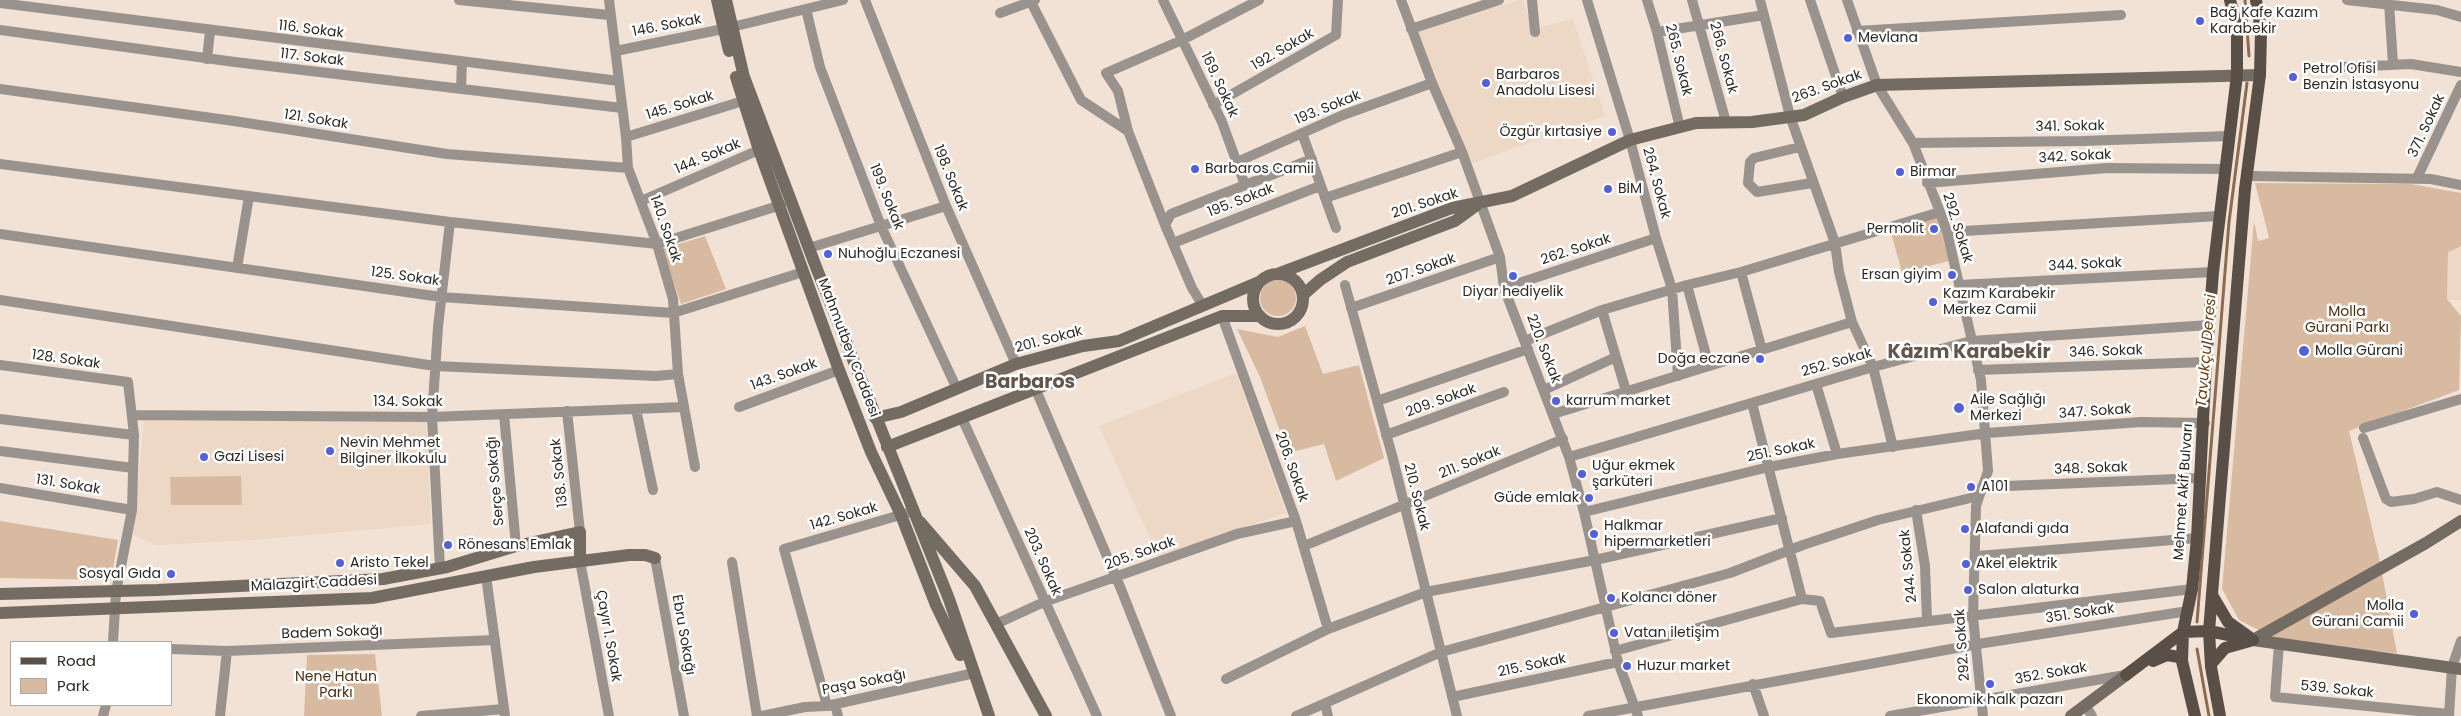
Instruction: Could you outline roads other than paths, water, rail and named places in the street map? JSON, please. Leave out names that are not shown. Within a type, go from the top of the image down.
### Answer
[{"type":"main road","name":"Mehmet Akif Bulvarı","points":[[2195,716],[2182,661],[2183,632],[2192,589],[2197,538],[2206,362],[2213,272],[2237,74],[2237,28],[2230,0]]},
{"type":"main road","points":[[2220,716],[2211,664],[2209,631],[2248,176],[2260,75],[2261,31],[2256,0]]},
{"type":"main road","points":[[2212,595],[2228,622],[2253,640]]},
{"type":"main road","points":[[2126,675],[2183,632],[2209,631],[2253,640]]},
{"type":"main road","points":[[2211,664],[2225,648],[2253,640]]},
{"type":"main road","points":[[2126,675],[2167,655],[2179,658],[2182,661]]},
{"type":"street","points":[[459,0],[512,3],[609,15]]},
{"type":"street","name":"140. Sokak","points":[[609,0],[609,15],[616,51],[628,168],[657,244],[673,299],[678,374],[695,467]]},
{"type":"street","name":"Mahmutbey Caddesi","points":[[718,0],[744,77],[887,447],[936,605],[989,716]]},
{"type":"street","name":"Mahmutbey Caddesi","points":[[726,0],[728,28],[742,101],[781,205],[803,272],[872,452],[907,514],[949,599],[980,695]]},
{"type":"street","name":"146. Sokak","points":[[616,51],[728,28],[843,0]]},
{"type":"street","name":"198. Sokak","points":[[865,0],[946,206],[1016,364]]},
{"type":"street","points":[[1203,306],[1192,288],[1165,225],[1128,130],[1118,91],[1106,73],[1182,40],[1259,0]]},
{"type":"street","name":"192. Sokak","points":[[1214,105],[1336,34],[1338,0]]},
{"type":"street","name":"220. Sokak","points":[[1401,0],[1432,83],[1462,152],[1500,257],[1504,288],[1569,457],[1584,512],[1615,651],[1638,716]]},
{"type":"street","points":[[1466,0],[1469,10]]},
{"type":"street","points":[[1411,29],[1498,0]]},
{"type":"street","points":[[1532,0],[1535,32]]},
{"type":"street","name":"264. Sokak","points":[[1587,0],[1630,140],[1656,238],[1672,289],[1678,376]]},
{"type":"street","name":"265. Sokak","points":[[1647,0],[1657,32],[1680,128]]},
{"type":"street","name":"266. Sokak","points":[[1692,0],[1726,122]]},
{"type":"street","points":[[1760,0],[1790,116],[1812,184],[1835,243],[1852,322],[1873,367],[1893,447]]},
{"type":"street","points":[[1810,0],[1843,97]]},
{"type":"street","name":"292. Sokak","points":[[1847,0],[1877,85],[1913,143],[1927,183],[1940,212],[1947,232],[1981,380],[1987,433],[1988,471],[1976,506],[1977,556],[1973,616],[1978,644],[1983,716]]},
{"type":"street","points":[[2348,0],[2389,3],[2437,10],[2461,17]]},
{"type":"street","points":[[1000,13],[1033,1],[1081,100],[1128,130]]},
{"type":"street","name":"169. Sokak","points":[[1167,1],[1182,40],[1214,105],[1238,162],[1245,184]]},
{"type":"street","points":[[2389,3],[2393,64]]},
{"type":"street","name":"116. Sokak","points":[[0,4],[619,80]]},
{"type":"street","name":"199. Sokak","points":[[806,9],[820,67],[881,226],[957,389]]},
{"type":"street","points":[[1657,32],[1764,15]]},
{"type":"street","points":[[1857,31],[2121,15]]},
{"type":"street","name":"117. Sokak","points":[[0,30],[207,59],[622,108]]},
{"type":"street","points":[[207,59],[210,30]]},
{"type":"street","points":[[461,89],[462,62]]},
{"type":"street","points":[[2344,68],[2411,64],[2461,72]]},
{"type":"street","name":"263. Sokak","points":[[1479,203],[1512,196],[1630,140],[1696,123],[1804,115],[1843,97],[1877,85],[2237,74],[2260,75]]},
{"type":"street","name":"193. Sokak","points":[[1238,162],[1302,133],[1432,83]]},
{"type":"street","name":"371. Sokak","points":[[2417,178],[2461,86]]},
{"type":"street","name":"121. Sokak","points":[[0,89],[234,121],[447,154],[628,168]]},
{"type":"street","name":"145. Sokak","points":[[626,137],[742,101]]},
{"type":"street","points":[[1302,133],[1336,228]]},
{"type":"street","name":"341. Sokak","points":[[1913,143],[2082,141],[2229,136]]},
{"type":"street","points":[[1800,146],[1754,158],[1750,162],[1748,182],[1757,192],[1812,184]]},
{"type":"street","name":"144. Sokak","points":[[641,201],[759,150]]},
{"type":"street","points":[[1325,198],[1462,152]]},
{"type":"street","points":[[1165,225],[1171,214],[1312,159]]},
{"type":"street","points":[[0,164],[450,222],[657,244],[781,205]]},
{"type":"street","name":"342. Sokak","points":[[1927,183],[2107,168],[2224,169]]},
{"type":"street","points":[[2248,176],[2417,178],[2461,184]]},
{"type":"street","name":"195. Sokak","points":[[1173,243],[1320,186]]},
{"type":"street","points":[[237,268],[249,196]]},
{"type":"street","name":"201. Sokak","points":[[876,418],[901,412],[1016,364],[1083,346],[1119,341],[1259,282],[1265,277],[1452,208],[1479,203]]},
{"type":"street","name":"201. Sokak","points":[[887,447],[1222,316],[1260,316],[1270,323],[1287,322],[1300,312],[1303,296],[1320,280],[1347,262],[1455,221],[1479,203]]},
{"type":"street","points":[[809,248],[946,206]]},
{"type":"street","points":[[1377,401],[1527,345],[1602,310],[1672,289],[1741,272],[1940,212]]},
{"type":"street","points":[[1947,232],[2219,216]]},
{"type":"street","points":[[440,568],[432,417],[441,297],[450,222]]},
{"type":"street","name":"125. Sokak","points":[[0,234],[441,297],[673,313],[803,272]]},
{"type":"street","name":"262. Sokak","points":[[1504,288],[1656,238]]},
{"type":"street","name":"207. Sokak","points":[[1351,308],[1500,257]]},
{"type":"street","points":[[803,272],[816,267]]},
{"type":"street","points":[[1741,272],[1762,350]]},
{"type":"street","name":"344. Sokak","points":[[1959,285],[2213,272]]},
{"type":"street","points":[[1277,274],[1289,276],[1296,281],[1303,296]]},
{"type":"street","points":[[1259,282],[1253,297],[1254,305],[1260,316]]},
{"type":"street","name":"210. Sokak","points":[[1345,285],[1404,504],[1457,716]]},
{"type":"street","points":[[1687,285],[1709,366]]},
{"type":"street","points":[[0,300],[435,366],[656,376],[678,374]]},
{"type":"street","points":[[1602,310],[1626,391]]},
{"type":"street","name":"206. Sokak","points":[[1222,316],[1296,521],[1328,629]]},
{"type":"street","points":[[1553,414],[1852,322]]},
{"type":"street","name":"252. Sokak","points":[[1569,457],[1873,367],[1971,341],[2209,325]]},
{"type":"street","points":[[1544,390],[1616,357]]},
{"type":"street","name":"346. Sokak","points":[[1978,370],[2206,362]]},
{"type":"street","points":[[839,370],[854,363]]},
{"type":"street","name":"128. Sokak","points":[[0,365],[128,382],[132,415]]},
{"type":"street","name":"143. Sokak","points":[[739,407],[839,370]]},
{"type":"street","points":[[1816,384],[1836,454]]},
{"type":"street","points":[[1036,390],[1116,577],[1171,716]]},
{"type":"street","name":"209. Sokak","points":[[1386,435],[1504,392]]},
{"type":"street","points":[[2461,399],[2363,433],[2386,499],[2391,502],[2399,502],[2437,492],[2461,500]]},
{"type":"street","points":[[1752,403],[1802,599]]},
{"type":"street","name":"134. Sokak","points":[[132,415],[432,417],[684,407]]},
{"type":"street","points":[[636,409],[652,490]]},
{"type":"street","name":"138. Sokak","points":[[567,412],[580,532]]},
{"type":"street","name":"Serçe Sokağı","points":[[504,414],[516,546]]},
{"type":"street","points":[[113,641],[116,592],[132,510],[134,435],[132,415]]},
{"type":"street","name":"203. Sokak","points":[[962,418],[1097,716]]},
{"type":"street","points":[[0,419],[134,435]]},
{"type":"street","name":"347. Sokak","points":[[1987,433],[2141,422],[2204,422]]},
{"type":"street","name":"251. Sokak","points":[[1584,512],[1769,466],[1836,454],[1987,433]]},
{"type":"street","name":"211. Sokak","points":[[1304,546],[1563,439]]},
{"type":"street","points":[[0,450],[133,468]]},
{"type":"street","name":"348. Sokak","points":[[1296,716],[1441,652],[1730,573],[1878,520],[1981,492],[2201,478]]},
{"type":"street","name":"131. Sokak","points":[[0,488],[132,510]]},
{"type":"street","name":"244. Sokak","points":[[1916,510],[1925,566],[1927,620]]},
{"type":"street","points":[[907,514],[975,586],[1046,716]]},
{"type":"street","name":"142. Sokak","points":[[831,705],[784,549],[907,514]]},
{"type":"street","points":[[1226,679],[1328,629],[1426,592],[1595,560],[1782,518]]},
{"type":"street","name":"205. Sokak","points":[[996,624],[1044,602],[1237,534],[1296,521]]},
{"type":"street","points":[[2253,640],[2426,543],[2461,521]]},
{"type":"street","points":[[580,532],[580,561]]},
{"type":"street","name":"Malazgirt Caddesi","points":[[0,594],[116,592],[383,579],[440,568],[516,546],[580,532]]},
{"type":"street","points":[[1977,556],[2197,538]]},
{"type":"street","name":"Malazgirt Caddesi","points":[[0,613],[372,598],[486,576],[580,561],[628,555],[645,555],[655,558]]},
{"type":"street","name":"Ebru Sokağı","points":[[655,558],[684,716]]},
{"type":"street","name":"Çayır 1. Sokak","points":[[580,561],[609,716]]},
{"type":"street","points":[[732,562],[757,716]]},
{"type":"street","points":[[421,716],[504,712],[486,576]]},
{"type":"street","points":[[1615,651],[1802,599],[1820,601],[1831,633],[2192,589]]},
{"type":"street","name":"351. Sokak","points":[[1588,716],[1753,684],[1978,644],[2188,611]]},
{"type":"street","name":"Badem Sokağı","points":[[172,649],[227,651],[495,640]]},
{"type":"street","points":[[2253,640],[2457,668]]},
{"type":"street","points":[[2449,715],[2461,641]]},
{"type":"street","name":"539. Sokak","points":[[2279,644],[2275,697],[2449,715]]},
{"type":"street","points":[[220,716],[227,651]]},
{"type":"street","name":"215. Sokak","points":[[1452,698],[1618,662]]},
{"type":"street","name":"Paşa Sokağı","points":[[762,716],[806,712],[970,674]]},
{"type":"street","points":[[2071,716],[2089,711],[2126,675]]},
{"type":"street","name":"352. Sokak","points":[[1890,716],[1927,713],[1981,700],[2126,675]]},
{"type":"street","points":[[1753,684],[1764,716]]},
{"type":"street","points":[[1325,703],[1328,716]]},
{"type":"street","points":[[831,705],[838,716]]},
{"type":"waterway","name":"Tavukçu Deresi","points":[[2245,0],[2249,56]]},
{"type":"waterway","name":"Tavukçu Deresi","points":[[2197,622],[2229,222],[2247,83]]},
{"type":"waterway","name":"Tavukçu Deresi","points":[[2197,649],[2209,716]]},
{"type":"place","name":"Bağ Kafe Kazım Karabekir","points":[[2200,21]]},
{"type":"place","name":"Mevlana","points":[[1848,38]]},
{"type":"place","name":"Petrol Ofisi Benzin İstasyonu","points":[[2293,77]]},
{"type":"place","name":"Barbaros Anadolu Lisesi","points":[[1486,83]]},
{"type":"place","name":"Özgür kırtasiye","points":[[1612,132]]},
{"type":"place","name":"Barbaros Camii","points":[[1195,169]]},
{"type":"place","name":"Birmar","points":[[1900,172]]},
{"type":"place","name":"BİM","points":[[1608,189]]},
{"type":"place","name":"Permolit","points":[[1934,229]]},
{"type":"place","name":"Nuhoğlu Eczanesi","points":[[828,254]]},
{"type":"place","name":"Ersan giyim","points":[[1952,275]]},
{"type":"place","name":"Diyar hediyelik","points":[[1513,276]]},
{"type":"place","name":"Kazım Karabekir Merkez Camii","points":[[1933,302]]},
{"type":"place","name":"Molla Gürani","points":[[2304,351]]},
{"type":"place","name":"Doğa eczane","points":[[1760,359]]},
{"type":"place","name":"karrum market","points":[[1556,401]]},
{"type":"place","name":"Aile Sağlığı Merkezi","points":[[1959,408]]},
{"type":"place","name":"Nevin Mehmet Bilginer İlkokulu","points":[[330,451]]},
{"type":"place","name":"Gazi Lisesi","points":[[204,457]]},
{"type":"place","name":"Uğur ekmek şarküteri","points":[[1582,474]]},
{"type":"place","name":"A101","points":[[1971,487]]},
{"type":"place","name":"Güde emlak","points":[[1589,498]]},
{"type":"place","name":"Alafandi gıda","points":[[1965,529]]},
{"type":"place","name":"Halkmar hipermarketleri","points":[[1594,534]]},
{"type":"place","name":"Rönesans Emlak","points":[[448,545]]},
{"type":"place","name":"Aristo Tekel","points":[[340,563]]},
{"type":"place","name":"Akel elektrik","points":[[1966,564]]},
{"type":"place","name":"Sosyal Gıda","points":[[171,574]]},
{"type":"place","name":"Salon alaturka","points":[[1968,590]]},
{"type":"place","name":"Kolancı döner","points":[[1611,598]]},
{"type":"place","name":"Molla Gürani Camii","points":[[2414,614]]},
{"type":"place","name":"Vatan iletişim","points":[[1614,633]]},
{"type":"place","name":"Huzur market","points":[[1627,666]]},
{"type":"place","name":"Ekonomik halk pazarı","points":[[1990,684]]},
{"type":"district","name":"Kâzım Karabekir","points":[[1969,353]]},
{"type":"district","name":"Barbaros","points":[[1030,383]]},
{"type":"park label","name":"Molla Gürani Parkı","points":[[2347,320]]},
{"type":"park label","name":"Nene Hatun Parkı","points":[[336,686]]}]
